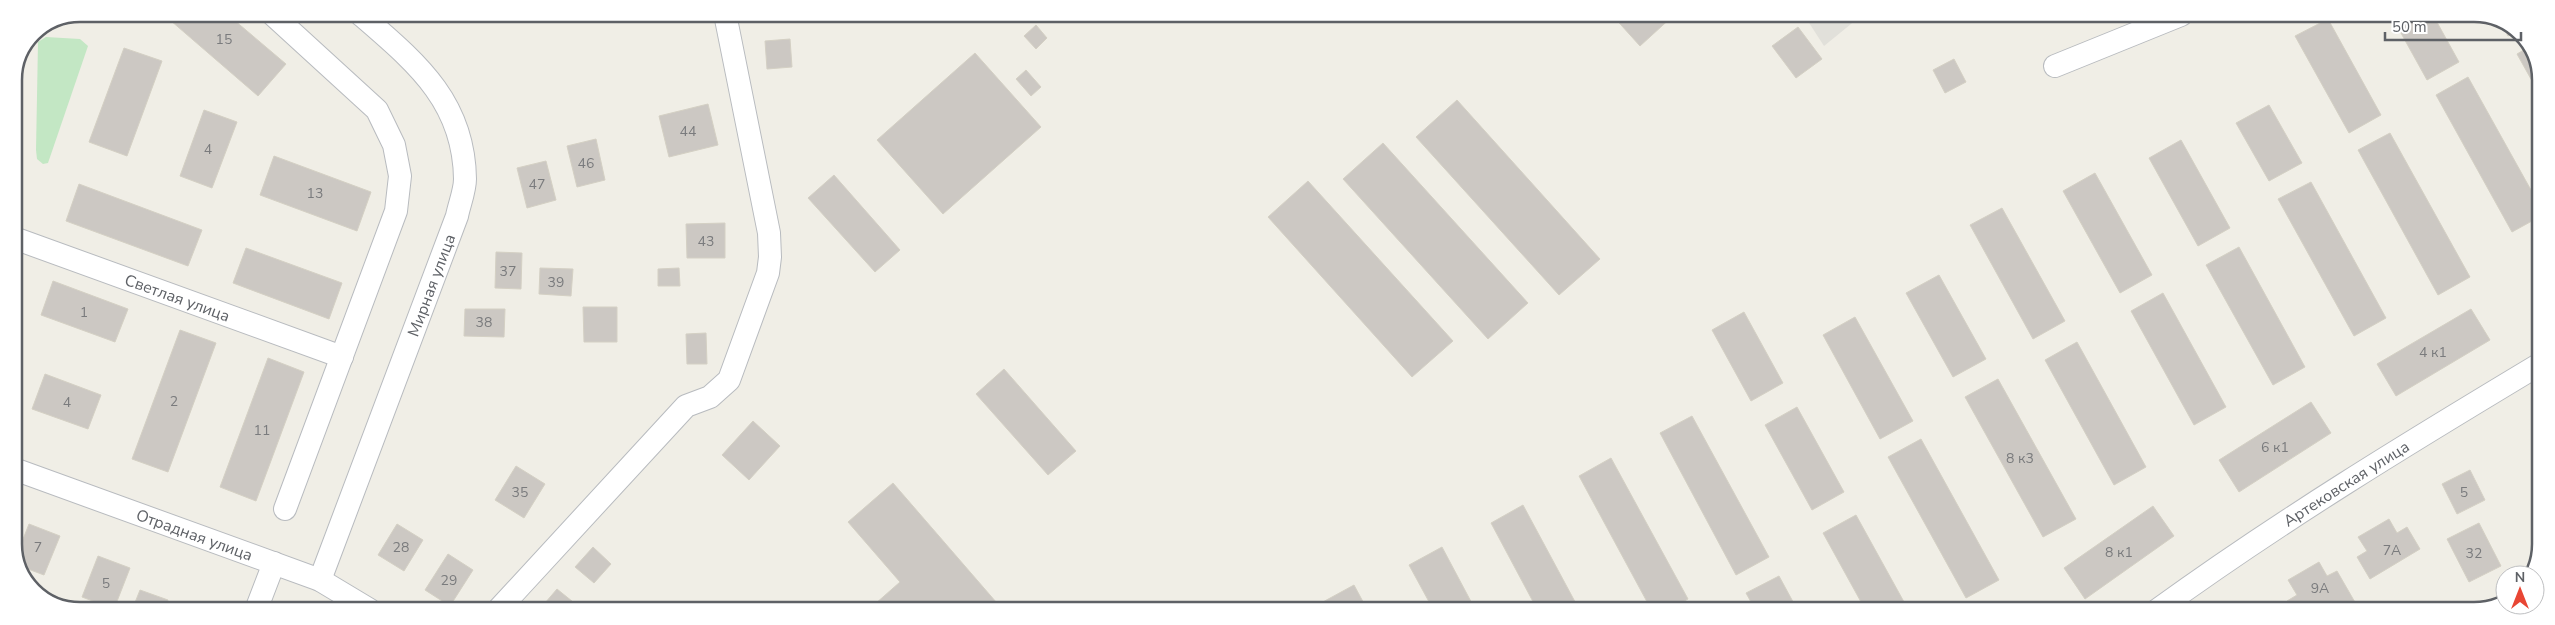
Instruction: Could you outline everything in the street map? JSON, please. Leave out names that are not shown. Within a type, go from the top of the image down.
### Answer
[{"type":"street","points":[[281,22],[377,110],[396,153],[400,176],[396,211],[285,509]]},
{"type":"street","name":"Мирная улица","points":[[320,580],[457,216],[465,180],[460,139],[445,100],[416,63],[369,22]]},
{"type":"street","points":[[505,602],[686,406],[710,398],[728,380],[732,371],[768,273],[770,256],[769,233],[727,22]]},
{"type":"street","points":[[2055,66],[2164,22]]},
{"type":"street","name":"Светлая улица","points":[[22,241],[342,357]]},
{"type":"street","name":"Артековская улица","points":[[2169,602],[2234,555],[2389,455],[2532,369]]},
{"type":"street","name":"Отрадная улица","points":[[23,472],[320,580],[357,602]]},
{"type":"street","points":[[259,602],[274,563]]},
{"type":"shaded area","points":[[1809,22],[1853,22],[1824,46]]},
{"type":"green space","points":[[46,37],[80,39],[88,46],[48,163],[43,164],[37,159],[36,150],[38,42]]},
{"type":"building","points":[[172,22],[236,22],[286,64],[258,96]]},
{"type":"building","points":[[1618,22],[1666,22],[1640,46]]},
{"type":"building","points":[[2322,22],[2330,22],[2381,115],[2349,133],[2295,36]]},
{"type":"building","points":[[2395,22],[2437,22],[2459,62],[2427,80]]},
{"type":"building","points":[[1036,25],[1047,38],[1036,49],[1024,36]]},
{"type":"building","points":[[1798,27],[1822,59],[1796,78],[1772,46]]},
{"type":"building","points":[[790,39],[792,67],[767,69],[765,41]]},
{"type":"building","points":[[124,48],[162,61],[127,156],[89,142]]},
{"type":"building","points":[[2524,50],[2525,52],[2531,69],[2532,81],[2517,54]]},
{"type":"building","points":[[975,53],[1041,127],[943,214],[877,140]]},
{"type":"building","points":[[1954,59],[1966,82],[1945,93],[1933,70]]},
{"type":"building","points":[[1026,70],[1041,87],[1031,96],[1016,79]]},
{"type":"building","points":[[2468,77],[2532,192],[2532,221],[2512,232],[2436,95]]},
{"type":"building","points":[[1457,100],[1600,259],[1559,295],[1416,137]]},
{"type":"building","points":[[708,104],[718,145],[669,157],[659,116]]},
{"type":"building","points":[[2269,105],[2302,163],[2269,181],[2236,123]]},
{"type":"building","points":[[204,110],[237,122],[212,188],[180,176]]},
{"type":"building","points":[[2390,133],[2470,277],[2438,295],[2358,150]]},
{"type":"building","points":[[596,139],[605,180],[577,187],[567,146]]},
{"type":"building","points":[[2181,140],[2230,228],[2198,246],[2149,158]]},
{"type":"building","points":[[1383,143],[1528,303],[1488,339],[1343,179]]},
{"type":"building","points":[[274,156],[371,192],[357,231],[260,195]]},
{"type":"building","points":[[546,161],[556,200],[527,208],[517,168]]},
{"type":"building","points":[[2095,173],[2152,275],[2120,293],[2063,191]]},
{"type":"building","points":[[834,175],[900,250],[875,272],[808,198]]},
{"type":"building","points":[[1308,181],[1453,341],[1412,377],[1268,217]]},
{"type":"building","points":[[2311,182],[2386,318],[2354,336],[2278,199]]},
{"type":"building","points":[[79,184],[202,230],[188,266],[66,221]]},
{"type":"building","points":[[2002,208],[2065,321],[2033,339],[1970,225]]},
{"type":"building","points":[[725,223],[725,258],[687,258],[686,224]]},
{"type":"building","points":[[2239,247],[2305,367],[2273,385],[2206,265]]},
{"type":"building","points":[[246,248],[342,283],[329,319],[233,283]]},
{"type":"building","points":[[496,252],[522,253],[521,289],[495,288]]},
{"type":"building","points":[[540,268],[573,269],[571,296],[539,294]]},
{"type":"building","points":[[679,268],[680,286],[658,286],[658,269]]},
{"type":"building","points":[[1939,275],[1986,359],[1953,377],[1906,293]]},
{"type":"building","points":[[53,281],[128,309],[115,342],[41,315]]},
{"type":"building","points":[[2163,293],[2226,407],[2194,425],[2131,311]]},
{"type":"building","points":[[583,307],[617,307],[617,342],[584,342]]},
{"type":"building","points":[[465,309],[505,309],[504,337],[464,336]]},
{"type":"building","points":[[2471,309],[2490,340],[2396,396],[2377,364]]},
{"type":"building","points":[[1744,312],[1783,383],[1751,401],[1712,330]]},
{"type":"building","points":[[1855,317],[1913,421],[1880,439],[1823,335]]},
{"type":"building","points":[[180,330],[216,343],[168,472],[132,459]]},
{"type":"building","points":[[706,333],[707,364],[687,364],[686,334]]},
{"type":"building","points":[[2077,342],[2146,467],[2114,485],[2045,360]]},
{"type":"building","points":[[268,358],[304,372],[256,501],[220,487]]},
{"type":"building","points":[[1004,369],[1076,451],[1048,475],[976,394]]},
{"type":"building","points":[[45,374],[101,395],[88,429],[32,409]]},
{"type":"building","points":[[1998,379],[2076,519],[2043,537],[1965,397]]},
{"type":"building","points":[[2311,402],[2331,433],[2239,492],[2219,460]]},
{"type":"building","points":[[1797,407],[1844,492],[1812,510],[1765,425]]},
{"type":"building","points":[[1692,416],[1769,557],[1736,575],[1660,433]]},
{"type":"building","points":[[753,421],[780,446],[749,480],[722,455]]},
{"type":"building","points":[[1921,439],[1999,580],[1966,598],[1888,457]]},
{"type":"building","points":[[1611,458],[1688,599],[1683,602],[1647,602],[1579,476]]},
{"type":"building","points":[[516,466],[545,484],[524,518],[495,500]]},
{"type":"building","points":[[2470,470],[2485,500],[2457,514],[2442,484]]},
{"type":"building","points":[[893,483],[996,602],[877,602],[900,582],[848,522]]},
{"type":"building","points":[[1523,505],[1575,602],[1533,602],[1491,523]]},
{"type":"building","points":[[2153,506],[2174,536],[2085,599],[2064,568]]},
{"type":"building","points":[[1856,515],[1904,602],[1861,602],[1823,533]]},
{"type":"building","points":[[2389,519],[2397,533],[2407,527],[2420,549],[2370,579],[2357,557],[2367,551],[2358,537]]},
{"type":"building","points":[[2479,523],[2500,565],[2495,565],[2495,569],[2469,582],[2447,539]]},
{"type":"building","points":[[29,524],[60,536],[44,575],[28,569],[24,556],[23,539]]},
{"type":"building","points":[[397,524],[423,540],[404,571],[378,555]]},
{"type":"building","points":[[593,547],[611,564],[594,583],[575,567]]},
{"type":"building","points":[[1442,547],[1471,602],[1429,602],[1409,565]]},
{"type":"building","points":[[448,554],[473,570],[453,602],[444,602],[425,590]]},
{"type":"building","points":[[98,556],[130,568],[117,602],[95,602],[82,597]]},
{"type":"building","points":[[2319,562],[2327,576],[2337,571],[2355,602],[2288,602],[2297,595],[2288,580]]},
{"type":"building","points":[[1779,576],[1793,602],[1751,602],[1746,593]]},
{"type":"building","points":[[1354,585],[1363,602],[1323,602]]},
{"type":"building","points":[[557,589],[573,602],[546,602]]},
{"type":"building","points":[[140,590],[168,600],[167,602],[135,602]]}]
